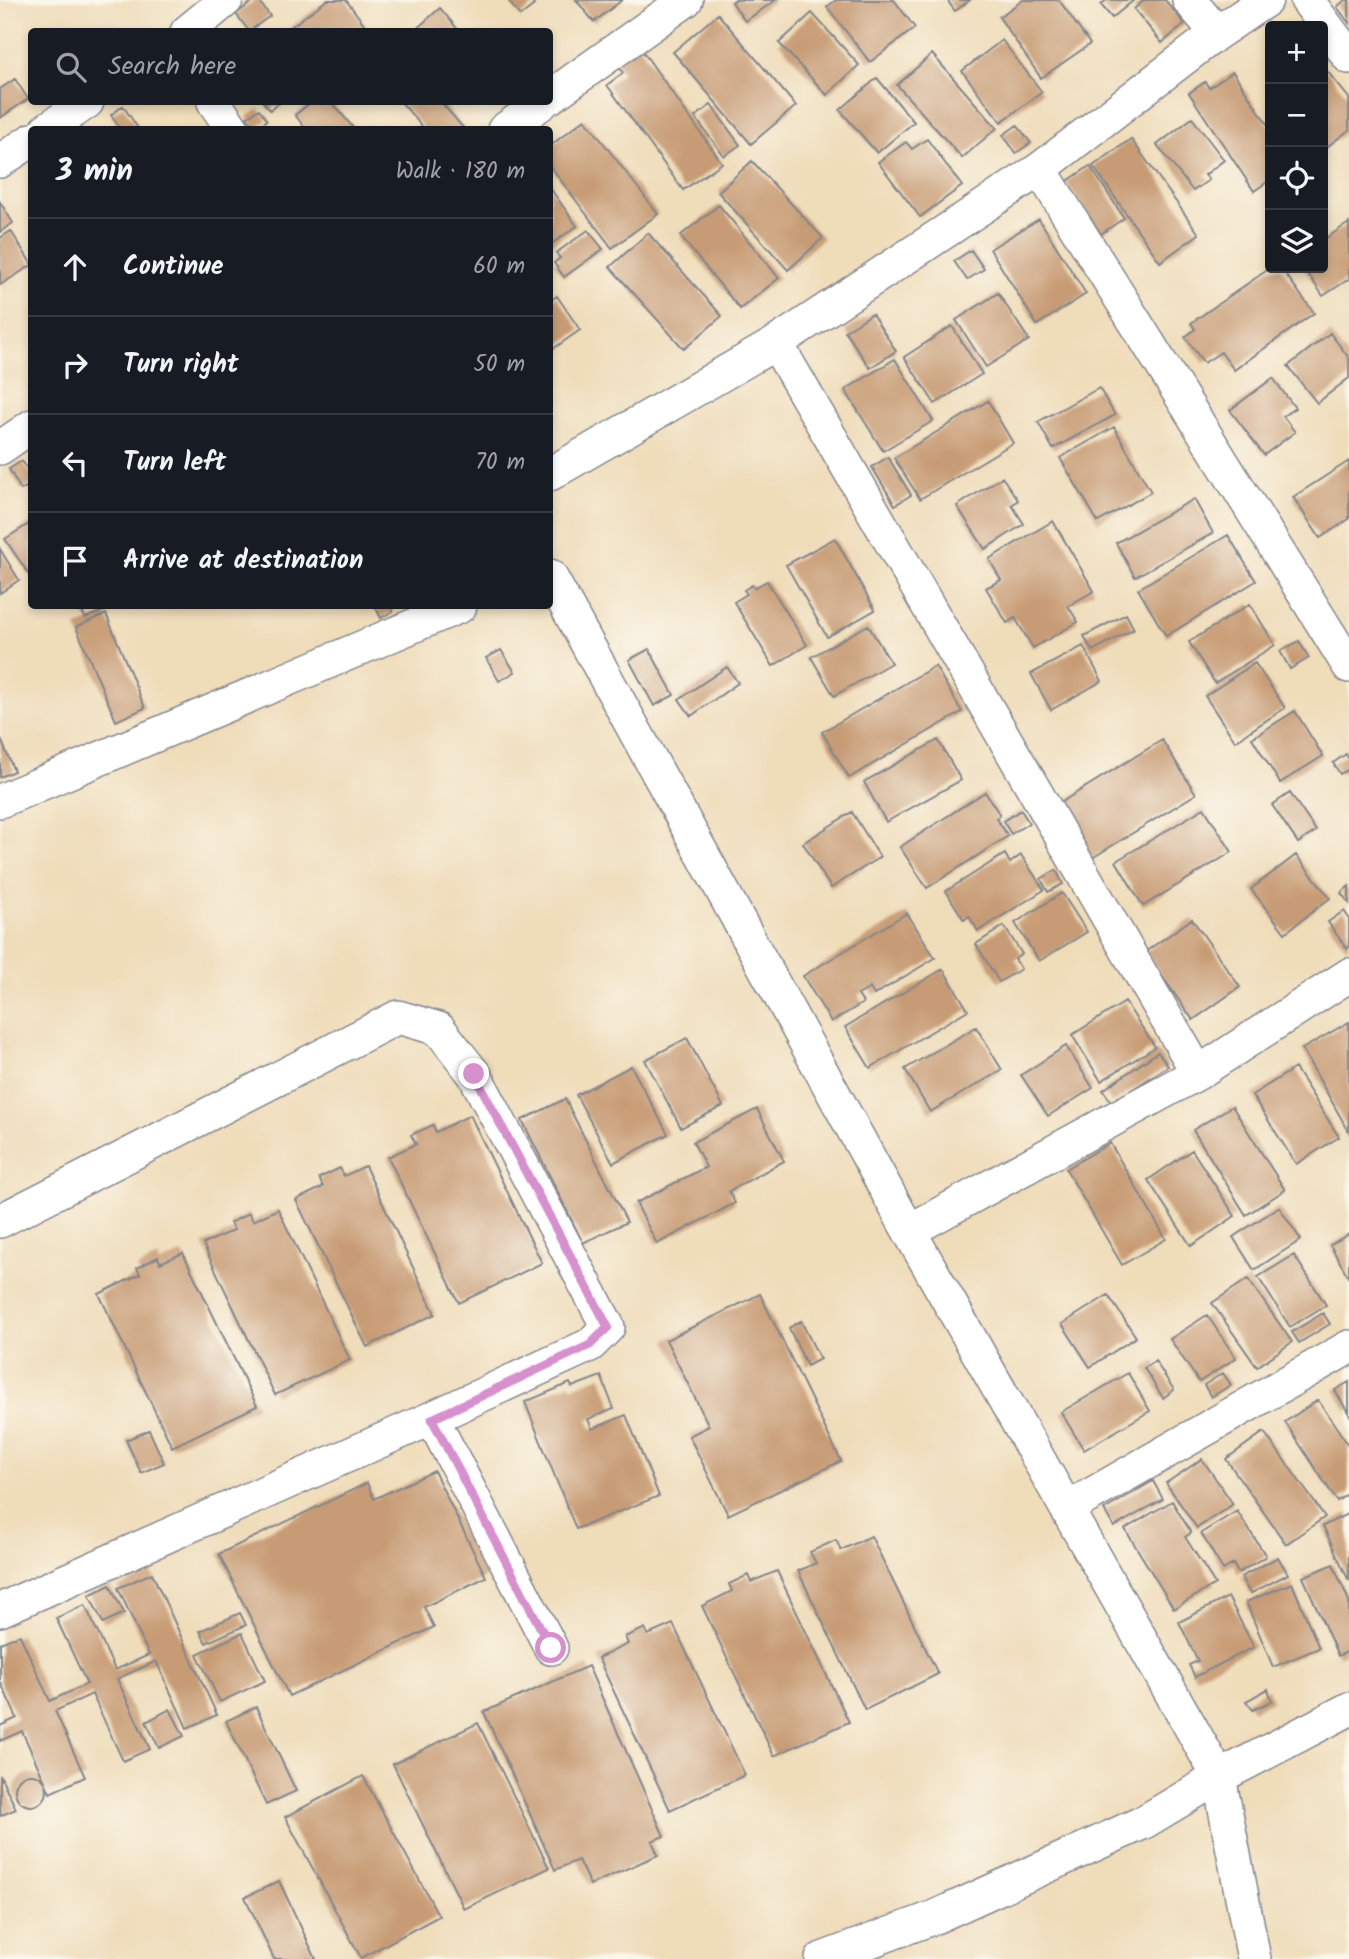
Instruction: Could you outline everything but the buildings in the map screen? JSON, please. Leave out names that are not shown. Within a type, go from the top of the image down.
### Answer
[{"type":"street","points":[[192,28],[226,0]]},
{"type":"street","points":[[553,95],[686,0]]},
{"type":"street","points":[[1189,0],[1217,33]]},
{"type":"street","points":[[553,472],[776,343],[1040,169],[1217,33],[1266,0]]},
{"type":"street","points":[[1307,0],[1349,57]]},
{"type":"street","points":[[52,126],[83,105]]},
{"type":"street","points":[[216,105],[230,126]]},
{"type":"street","points":[[510,126],[539,105]]},
{"type":"street","points":[[0,161],[28,143]]},
{"type":"street","points":[[1040,169],[1349,666]]},
{"type":"street","points":[[776,343],[1198,1073]]},
{"type":"street","points":[[0,447],[28,429]]},
{"type":"street","points":[[553,581],[909,1231],[1219,1777],[1254,1959]]},
{"type":"street","points":[[0,801],[453,609]]},
{"type":"street","points":[[909,1231],[1198,1073],[1349,975]]},
{"type":"street","points":[[0,1221],[398,1017],[439,1029],[474,1074],[608,1327],[590,1345],[432,1419],[0,1610]]},
{"type":"street","points":[[1068,1508],[1349,1347]]},
{"type":"street","points":[[432,1419],[551,1648]]},
{"type":"street","points":[[822,1959],[935,1917],[1144,1822],[1219,1777],[1349,1709]]},
{"type":"route","points":[[474,1074],[608,1327],[590,1345],[432,1419],[551,1648]]}]
